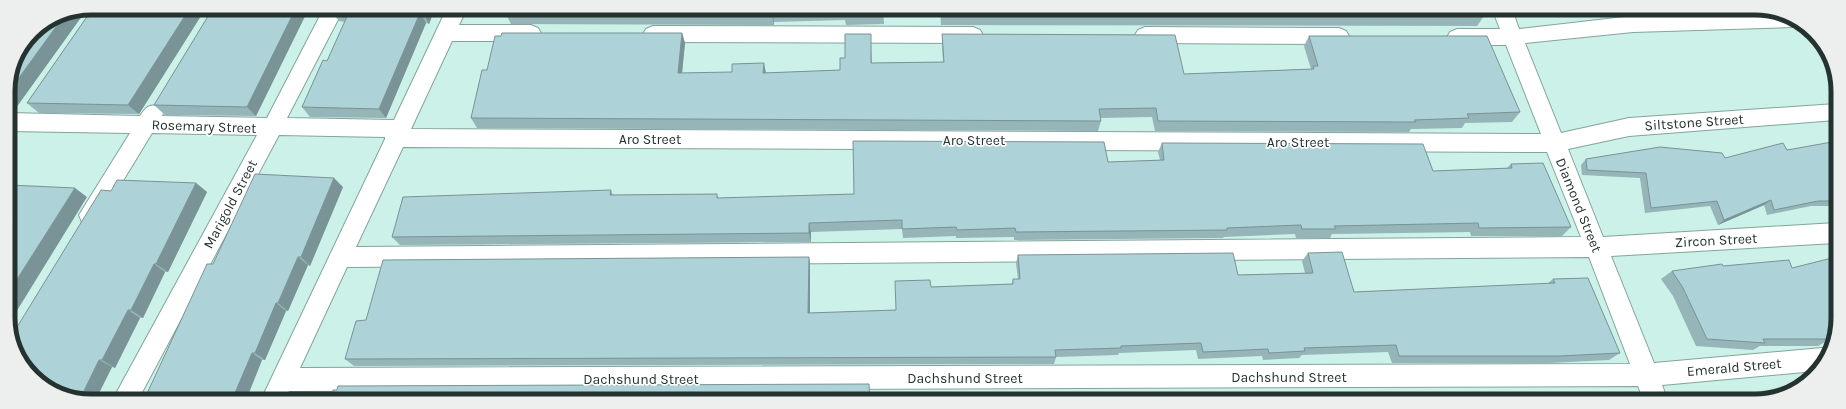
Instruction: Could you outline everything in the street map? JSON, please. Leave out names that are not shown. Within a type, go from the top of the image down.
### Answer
[{"type":"street","name":"Marigold Street","points":[[128,394],[272,128],[330,15]]},
{"type":"street","points":[[278,390],[453,15]]},
{"type":"street","name":"Diamond Street","points":[[1504,15],[1553,143],[1596,247],[1654,394]]},
{"type":"street","points":[[1441,37],[1512,37],[1630,17],[1782,20]]},
{"type":"street","points":[[444,33],[548,33]]},
{"type":"street","points":[[635,34],[994,35]]},
{"type":"street","points":[[1130,35],[1361,36]]},
{"type":"street","points":[[80,232],[163,97]]},
{"type":"street","points":[[15,124],[33,103]]},
{"type":"street","name":"Siltstone Street","points":[[1553,143],[1629,127],[1831,112]]},
{"type":"street","name":"Rosemary Street","points":[[15,127],[147,124],[397,134]]},
{"type":"street","name":"Aro Street","points":[[397,134],[1553,143]]},
{"type":"street","name":"Zircon Street","points":[[341,257],[1596,247],[1831,233]]},
{"type":"street","name":"Emerald Street","points":[[1647,375],[1819,359]]},
{"type":"street","name":"Dachshund Street","points":[[278,390],[1647,375]]},
{"type":"building","points":[[88,15],[186,15],[128,105],[27,103]]},
{"type":"building","points":[[209,15],[293,15],[247,107],[154,105]]},
{"type":"building","points":[[348,15],[419,15],[379,109],[302,107],[323,60],[327,61]]},
{"type":"building","points":[[941,15],[1484,15],[1484,16]]},
{"type":"building","points":[[59,22],[15,83],[21,62],[28,49],[37,37]]},
{"type":"building","points":[[502,33],[682,33],[678,73],[732,72],[732,64],[764,63],[763,73],[840,70],[840,58],[845,58],[845,34],[871,34],[871,63],[944,62],[942,34],[1175,35],[1184,74],[1314,69],[1313,66],[1318,66],[1309,36],[1487,36],[1520,112],[1467,114],[1469,118],[1414,120],[1416,122],[1158,121],[1156,108],[1099,109],[1101,121],[471,118],[482,70],[487,70],[495,36],[501,36]]},
{"type":"building","points":[[853,141],[1104,142],[1108,162],[1164,160],[1162,143],[1423,144],[1433,171],[1512,168],[1511,164],[1543,163],[1571,227],[1479,228],[1478,223],[1334,226],[1336,229],[1302,229],[1301,225],[1227,228],[1227,230],[1016,232],[1015,228],[957,230],[956,227],[902,229],[902,220],[809,223],[809,233],[392,237],[403,197],[611,190],[610,195],[717,194],[717,198],[854,194]]},
{"type":"building","points":[[1831,142],[1831,201],[1818,201],[1774,210],[1771,200],[1724,220],[1717,201],[1651,208],[1646,173],[1587,170],[1586,159],[1660,147],[1722,153],[1725,158],[1783,143],[1787,150]]},
{"type":"building","points":[[255,174],[334,178],[301,257],[298,257],[278,303],[276,303],[255,353],[252,353],[235,394],[147,394],[207,264],[213,264]]},
{"type":"building","points":[[117,180],[196,183],[156,264],[154,264],[131,310],[128,310],[102,360],[99,360],[83,393],[76,393],[53,384],[37,372],[23,352],[16,329],[101,190],[111,191]]},
{"type":"building","points":[[15,185],[75,188],[15,283]]},
{"type":"building","points":[[1342,252],[1354,292],[1555,283],[1553,279],[1588,278],[1620,353],[1559,356],[1399,356],[1396,345],[1304,348],[1305,351],[1269,353],[1268,349],[1203,352],[1201,343],[1055,350],[1056,357],[345,359],[356,321],[366,320],[383,260],[809,257],[808,313],[896,310],[895,281],[930,280],[931,287],[1013,284],[1013,279],[1020,279],[1018,255],[1233,253],[1238,275],[1313,273],[1308,253]]},
{"type":"building","points":[[1831,258],[1831,323],[1828,339],[1763,339],[1765,343],[1707,339],[1683,288],[1672,271],[1722,264],[1723,266],[1789,260],[1792,268]]},
{"type":"building","points":[[869,384],[870,394],[332,394],[333,390],[337,390],[338,386]]}]
